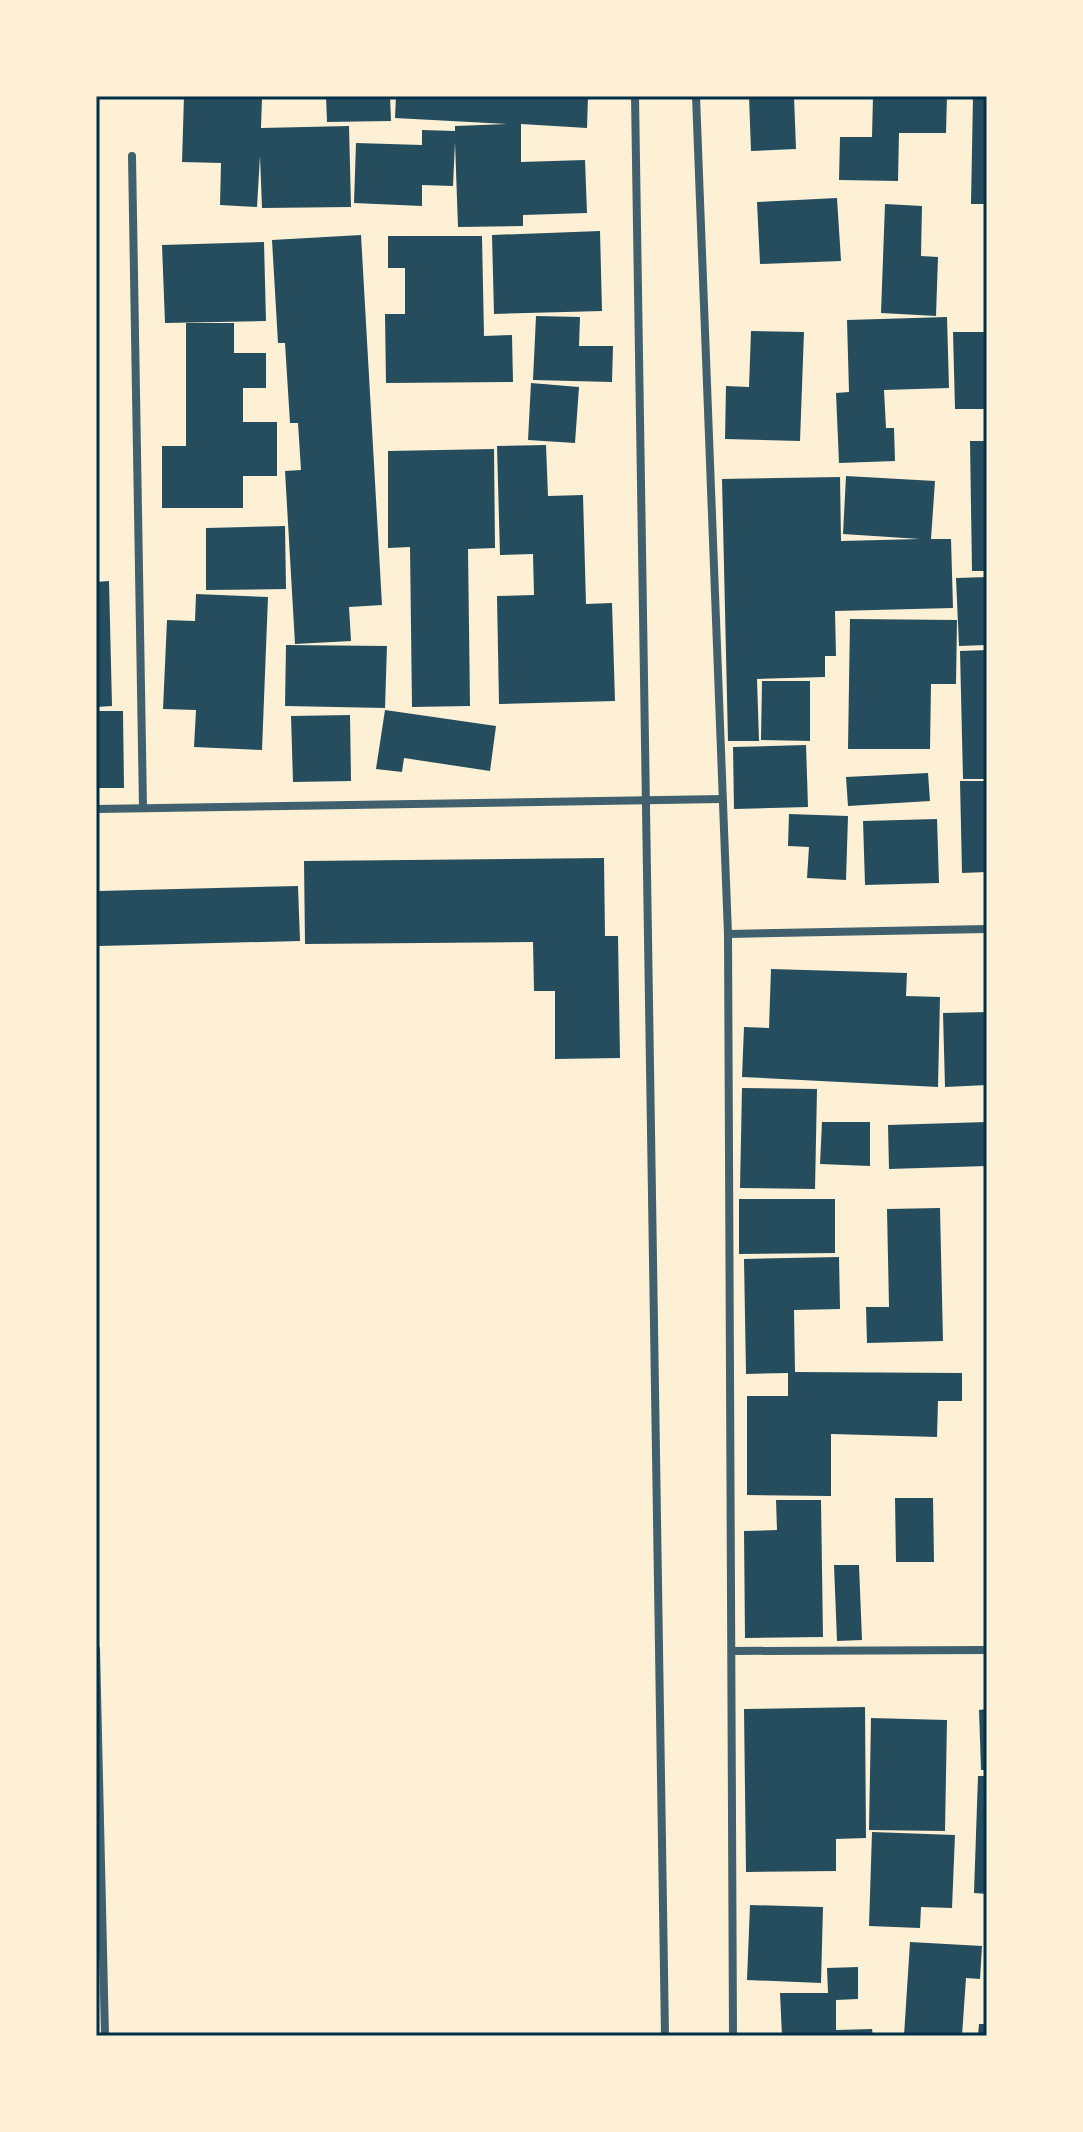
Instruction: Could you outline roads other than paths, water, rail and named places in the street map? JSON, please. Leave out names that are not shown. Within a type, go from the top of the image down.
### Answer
[{"type":"street","points":[[635,96],[665,2036]]},
{"type":"street","points":[[696,96],[728,934],[733,2036]]},
{"type":"street","points":[[132,156],[143,807]]},
{"type":"street","points":[[96,809],[722,799]]},
{"type":"street","points":[[728,934],[987,929]]},
{"type":"street","points":[[96,1649],[105,2036]]},
{"type":"street","points":[[732,1651],[987,1650]]}]
